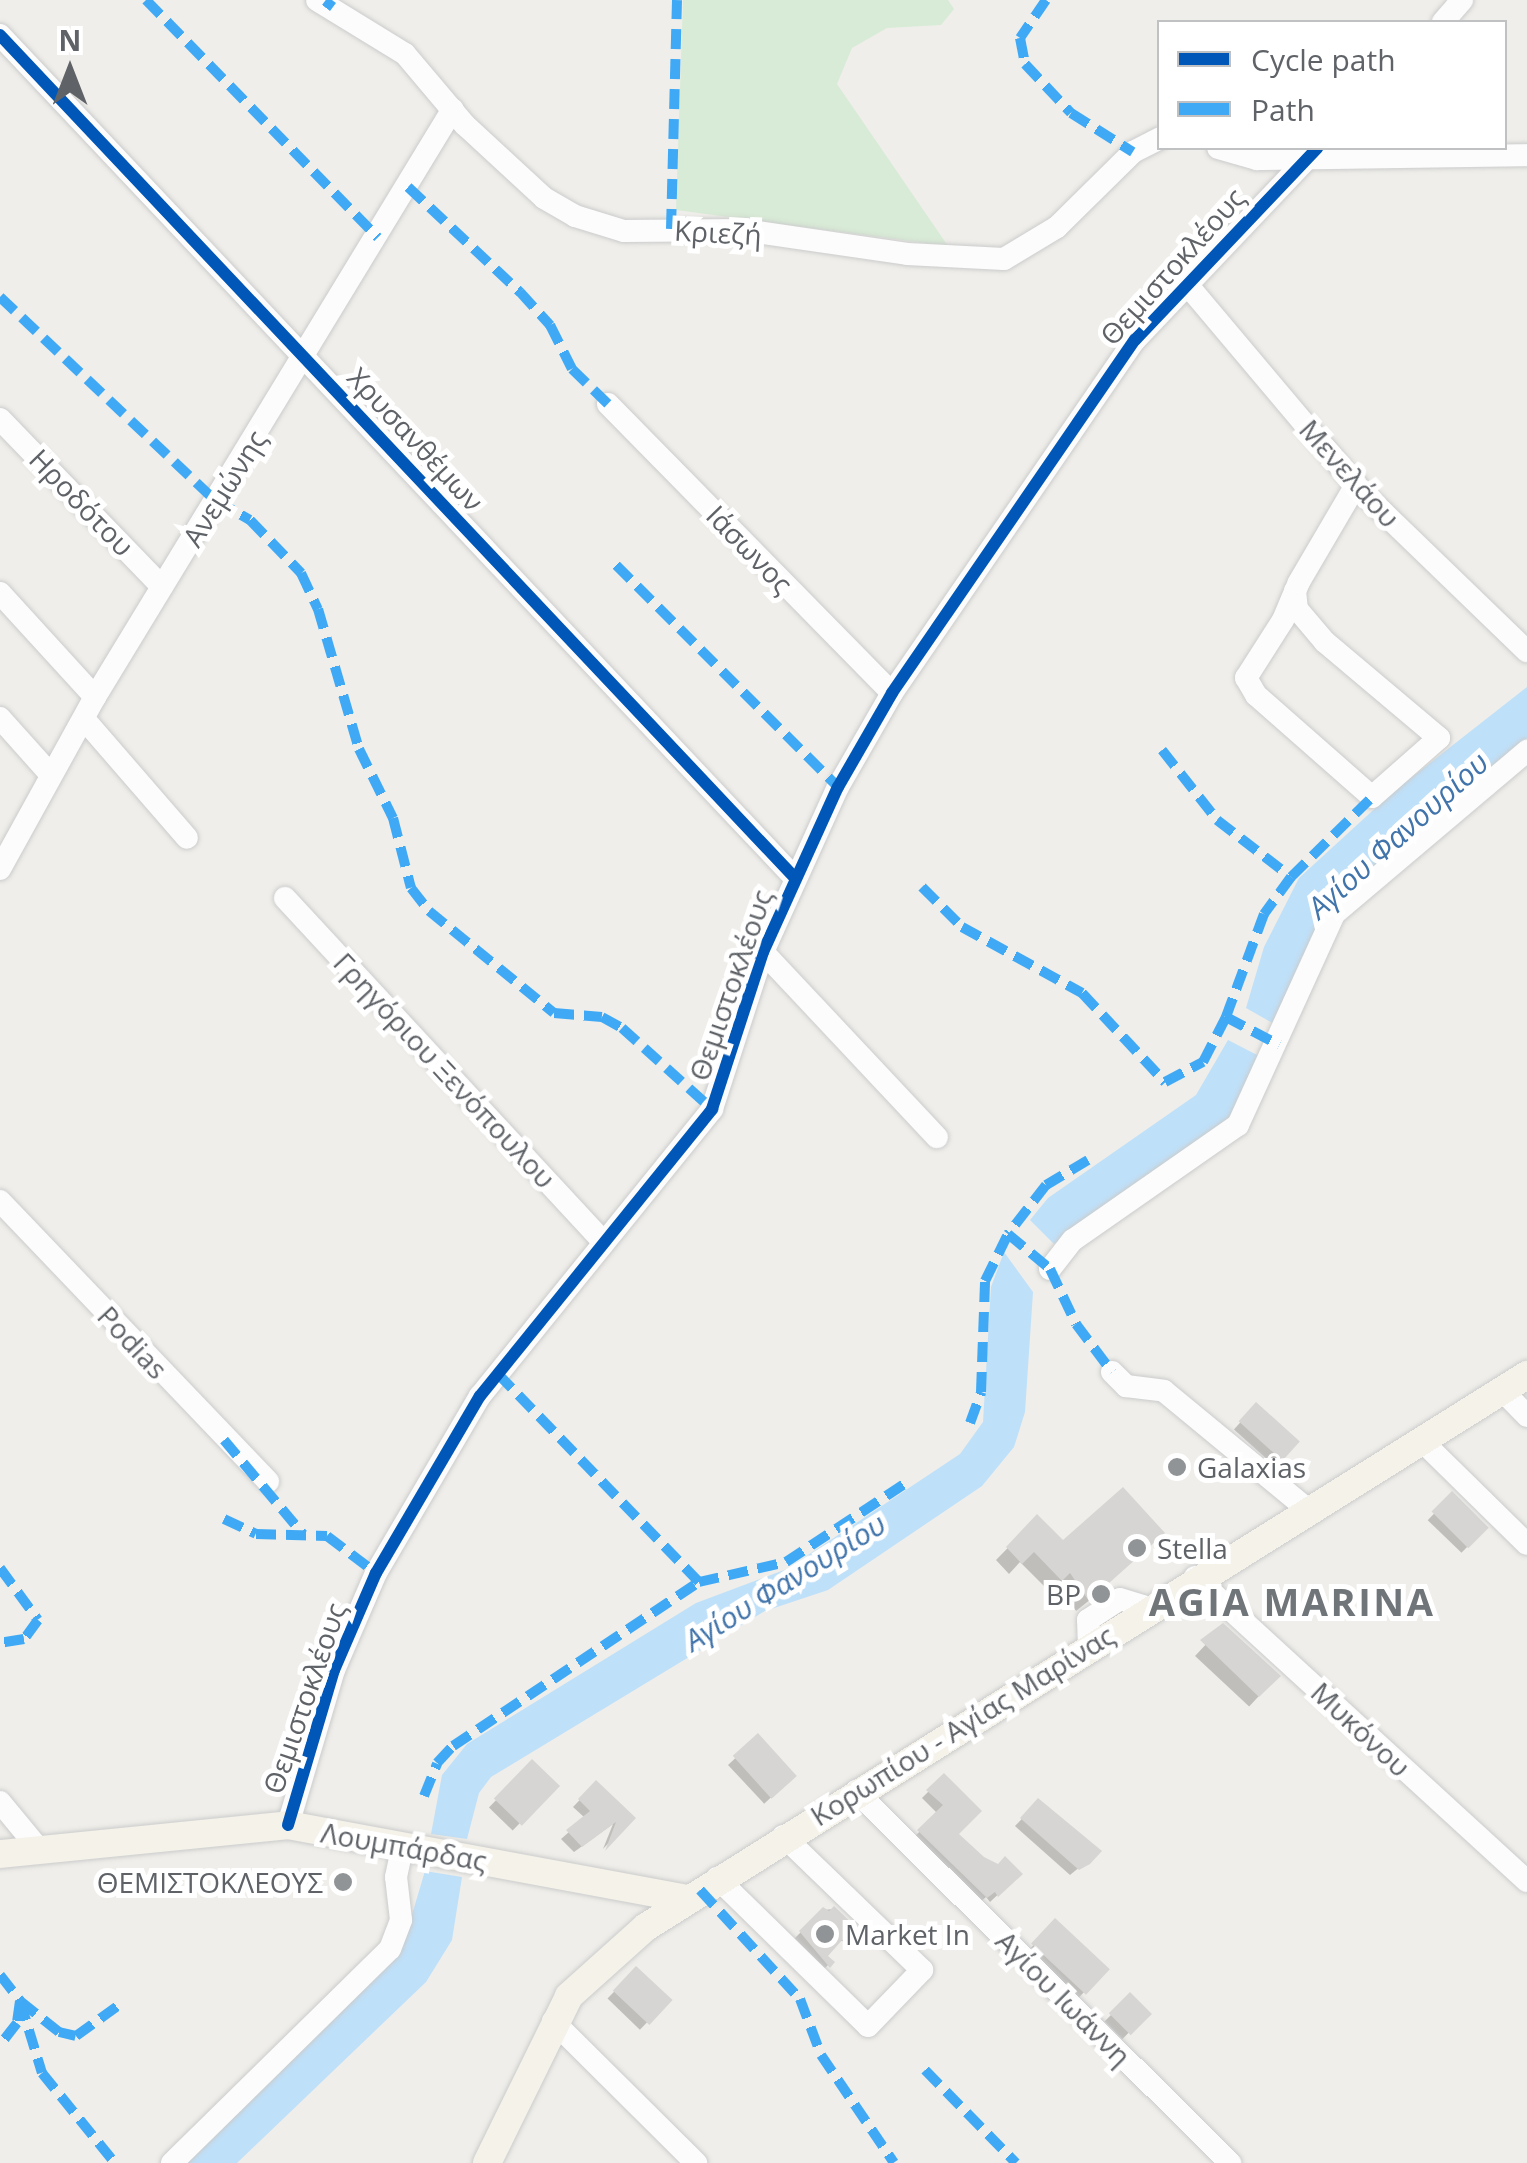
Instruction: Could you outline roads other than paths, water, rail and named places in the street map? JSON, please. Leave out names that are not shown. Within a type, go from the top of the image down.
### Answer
[{"type":"main road","name":"Κορωπίου - Αγίας Μαρίνας","points":[[487,2163],[552,2021],[596,1966],[716,1878],[1195,1577],[1527,1375]]},
{"type":"main road","name":"Λουμπάρδας","points":[[0,1854],[288,1826],[688,1899]]},
{"type":"street","name":"Κριεζή","points":[[317,0],[404,54],[453,109],[544,198],[591,221],[624,231],[743,230],[975,261],[1004,259],[1057,227],[1133,152],[1157,140]]},
{"type":"street","points":[[1445,20],[1462,0]]},
{"type":"street","name":"Χρυσανθέμων","points":[[0,35],[795,878]]},
{"type":"street","name":"Ανεμώνης","points":[[0,869],[95,697],[306,358],[453,109]]},
{"type":"street","points":[[1225,150],[1257,159],[1311,153],[1527,154]]},
{"type":"street","name":"Θεμιστοκλέους","points":[[288,1826],[334,1670],[376,1573],[480,1396],[712,1109],[763,952],[795,878],[892,694],[1135,340],[1185,282],[1311,153]]},
{"type":"street","name":"Μενελάου","points":[[1185,282],[1356,485],[1527,652]]},
{"type":"street","name":"Ιάσωνος","points":[[608,404],[892,694]]},
{"type":"street","name":"Ηροδότου","points":[[0,420],[162,586]]},
{"type":"street","points":[[1295,591],[1297,609],[1324,642],[1439,738],[1372,797],[1247,685],[1295,591],[1356,485]]},
{"type":"street","points":[[0,593],[95,697]]},
{"type":"street","points":[[0,718],[50,774]]},
{"type":"street","points":[[84,719],[187,838]]},
{"type":"street","points":[[1050,1269],[1074,1240],[1214,1147],[1238,1124],[1334,914],[1527,751]]},
{"type":"street","name":"Γρηγόριου Ξενόπουλου","points":[[286,898],[604,1242]]},
{"type":"street","points":[[763,952],[937,1137]]},
{"type":"street","name":"Podias","points":[[0,1201],[268,1481]]},
{"type":"street","points":[[1112,1372],[1126,1386],[1164,1392],[1307,1510]]},
{"type":"street","points":[[1502,1390],[1527,1416]]},
{"type":"street","points":[[1421,1440],[1527,1544]]},
{"type":"street","name":"Μυκόνου","points":[[1195,1577],[1527,1881]]},
{"type":"street","name":"Αγίου Ιωάννη","points":[[856,1791],[1230,2163]]},
{"type":"street","points":[[0,1802],[38,1848]]},
{"type":"street","points":[[716,1878],[868,2026],[922,1970],[783,1836]]},
{"type":"street","points":[[172,2163],[390,1949],[401,1920],[396,1876],[402,1848]]},
{"type":"street","points":[[552,2021],[696,2163]]},
{"type":"water","name":"Αγίου Φανουρίου","points":[[1527,687],[1527,738],[1348,889],[1276,1025],[1246,1008],[1264,947],[1299,878],[1393,792]]},
{"type":"water","points":[[1228,1040],[1259,1056],[1231,1116],[1054,1244],[1030,1220],[1048,1198],[1196,1095]]},
{"type":"water","name":"Αγίου Φανουρίου","points":[[1004,1252],[1033,1292],[1025,1412],[1014,1447],[982,1486],[828,1590],[765,1611],[491,1777],[479,1793],[467,1839],[431,1834],[442,1775],[467,1744],[696,1603],[787,1569],[960,1454],[983,1422],[991,1287]]},
{"type":"water","points":[[425,1871],[462,1877],[452,1940],[426,1982],[237,2163],[178,2163],[405,1938]]},
{"type":"place","name":"Galaxias","points":[[1177,1467]]},
{"type":"place","name":"Stella","points":[[1137,1548]]},
{"type":"place","name":"BP","points":[[1101,1594]]},
{"type":"place","name":"ΘΕΜΙΣΤΟΚΛΕΟΥΣ","points":[[343,1882]]},
{"type":"place","name":"Market In","points":[[825,1934]]},
{"type":"district","name":"AGIA MARINA","points":[[1292,1602]]}]
